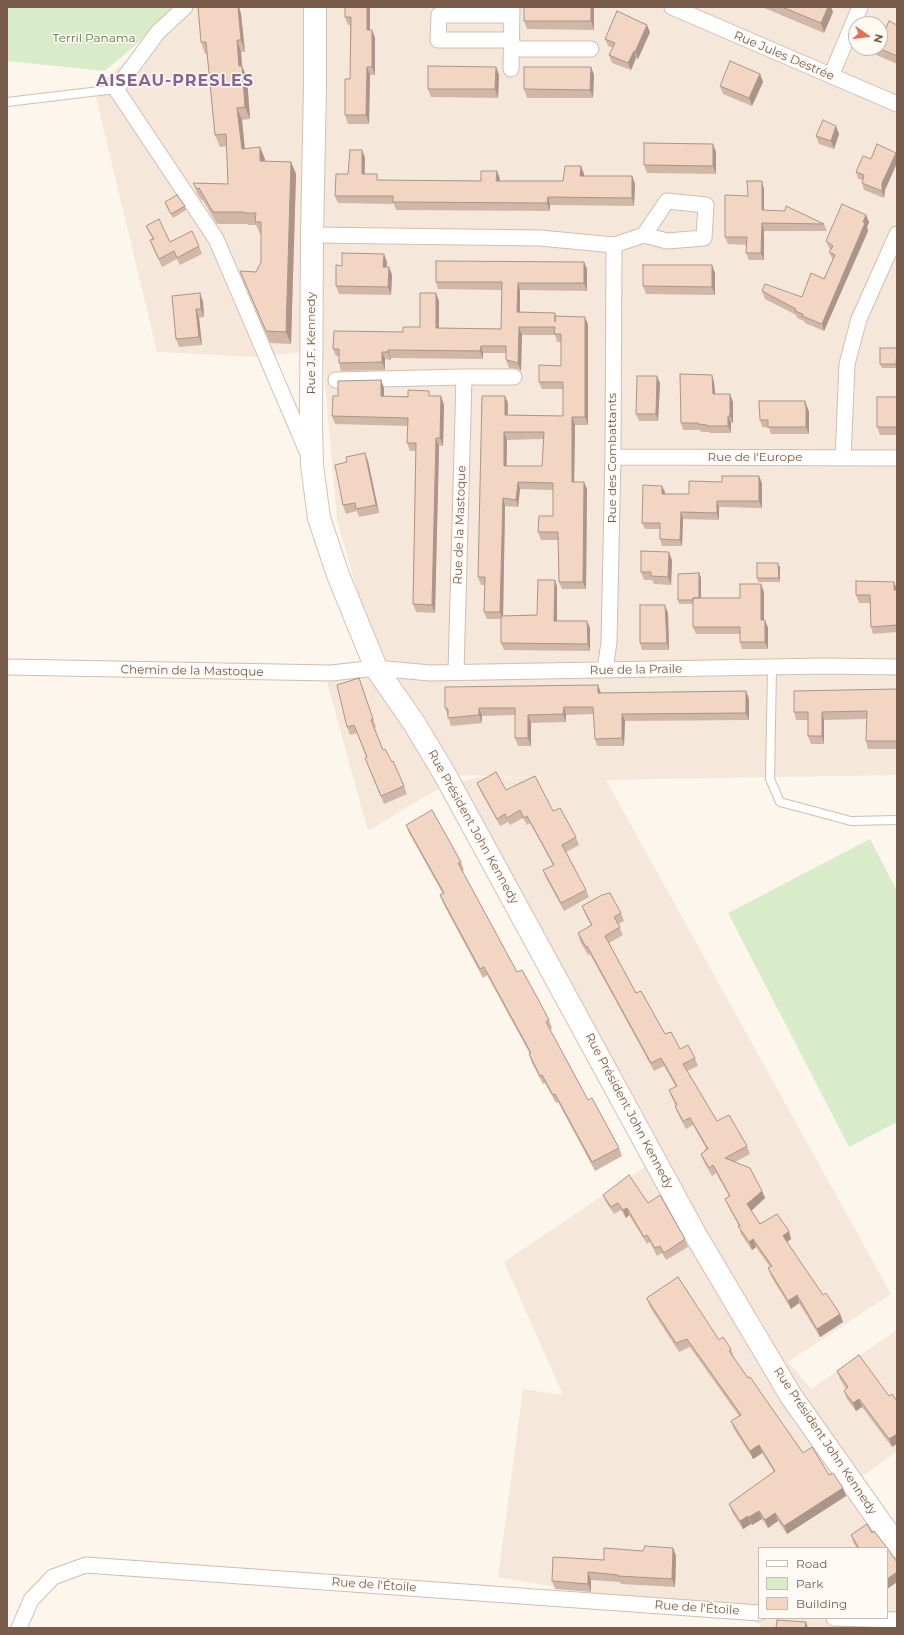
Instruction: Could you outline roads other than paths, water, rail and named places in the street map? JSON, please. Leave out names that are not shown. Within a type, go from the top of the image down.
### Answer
[{"type":"street","points":[[184,7],[158,32],[116,89],[216,239],[312,465]]},
{"type":"street","name":"Rue J.F. Kennedy","points":[[315,7],[312,235],[312,465],[319,518],[338,575],[376,668]]},
{"type":"street","name":"Rue Jules Destrée","points":[[672,7],[897,104]]},
{"type":"street","points":[[831,76],[860,7]]},
{"type":"street","points":[[511,69],[512,44],[512,11],[439,15],[438,40],[512,44],[591,48]]},
{"type":"street","points":[[843,458],[847,364],[859,319],[897,234]]},
{"type":"street","points":[[312,235],[540,238],[614,245],[644,236]]},
{"type":"street","name":"Rue des Combattants","points":[[605,670],[609,642],[613,457],[614,245]]},
{"type":"street","name":"Rue de la Mastoque","points":[[456,672],[464,377]]},
{"type":"street","points":[[336,380],[514,377]]},
{"type":"street","name":"Rue de l'Europe","points":[[613,457],[897,458]]},
{"type":"street","name":"Rue de la Praile","points":[[376,668],[430,673],[823,666],[897,667]]},
{"type":"street","name":"Chemin de la Mastoque","points":[[7,667],[331,673],[376,668]]},
{"type":"street","name":"Rue Président John Kennedy","points":[[376,668],[414,723],[444,773],[699,1241],[791,1396],[897,1546]]},
{"type":"street","name":"Rue de l'Étoile","points":[[19,1628],[31,1600],[53,1577],[86,1565],[758,1613]]},
{"type":"street","points":[[866,1619],[897,1620]]},
{"type":"lane","points":[[7,102],[116,89]]},
{"type":"lane","points":[[772,668],[770,779],[780,802],[851,821],[897,820]]},
{"type":"district","name":"AISEAU-PRESLES","points":[[175,81]]},
{"type":"park label","name":"Terril Panama","points":[[94,38]]}]
